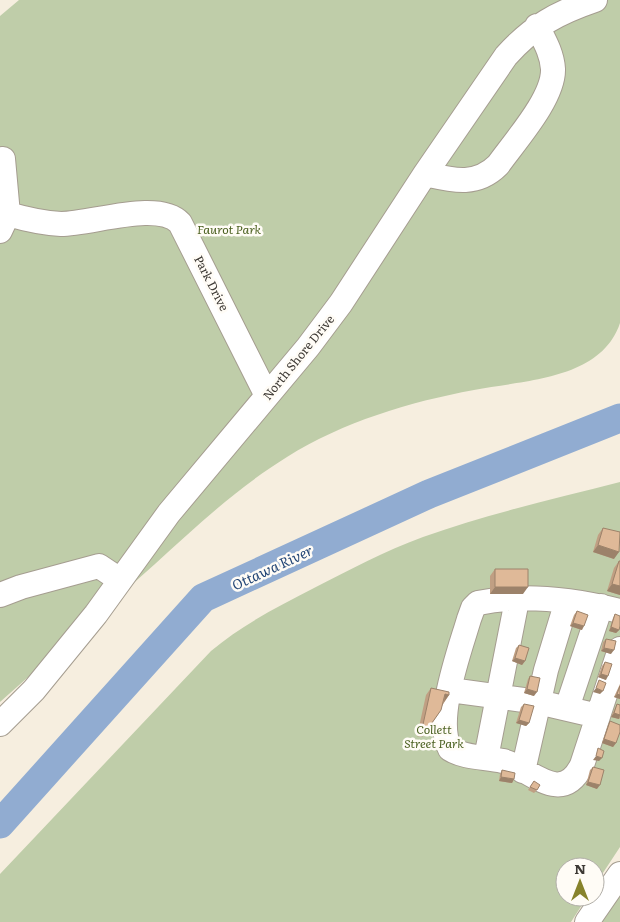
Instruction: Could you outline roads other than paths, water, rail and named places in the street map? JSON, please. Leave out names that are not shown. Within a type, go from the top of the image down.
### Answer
[{"type":"street","name":"North Shore Drive","points":[[0,724],[34,690],[96,614],[168,513],[267,396],[341,303],[425,174],[506,56],[537,26],[567,10],[595,0]]},
{"type":"street","points":[[425,174],[460,181],[472,180],[491,172],[498,165],[544,98],[551,84],[551,60],[537,26]]},
{"type":"street","name":"Park Drive","points":[[2,159],[4,222],[31,220],[61,224],[154,212],[175,218],[180,223],[234,326],[267,396]]},
{"type":"street","points":[[0,595],[21,587],[99,566],[120,580]]},
{"type":"street","points":[[566,708],[611,609],[539,598],[487,601],[478,603],[473,608],[450,690],[445,725],[447,743],[455,752],[504,761],[543,782],[558,784],[574,779],[582,766],[620,649]]},
{"type":"street","points":[[486,758],[517,600]]},
{"type":"street","points":[[523,771],[538,702],[566,601]]},
{"type":"street","points":[[450,690],[538,702],[598,716]]},
{"type":"street","points":[[586,922],[620,874]]},
{"type":"waterway","name":"Ottawa River","points":[[0,824],[203,598],[429,494],[620,418]]},
{"type":"park label","name":"Faurot Park","points":[[229,229]]},
{"type":"park label","name":"Collett Street Park","points":[[434,736]]}]
